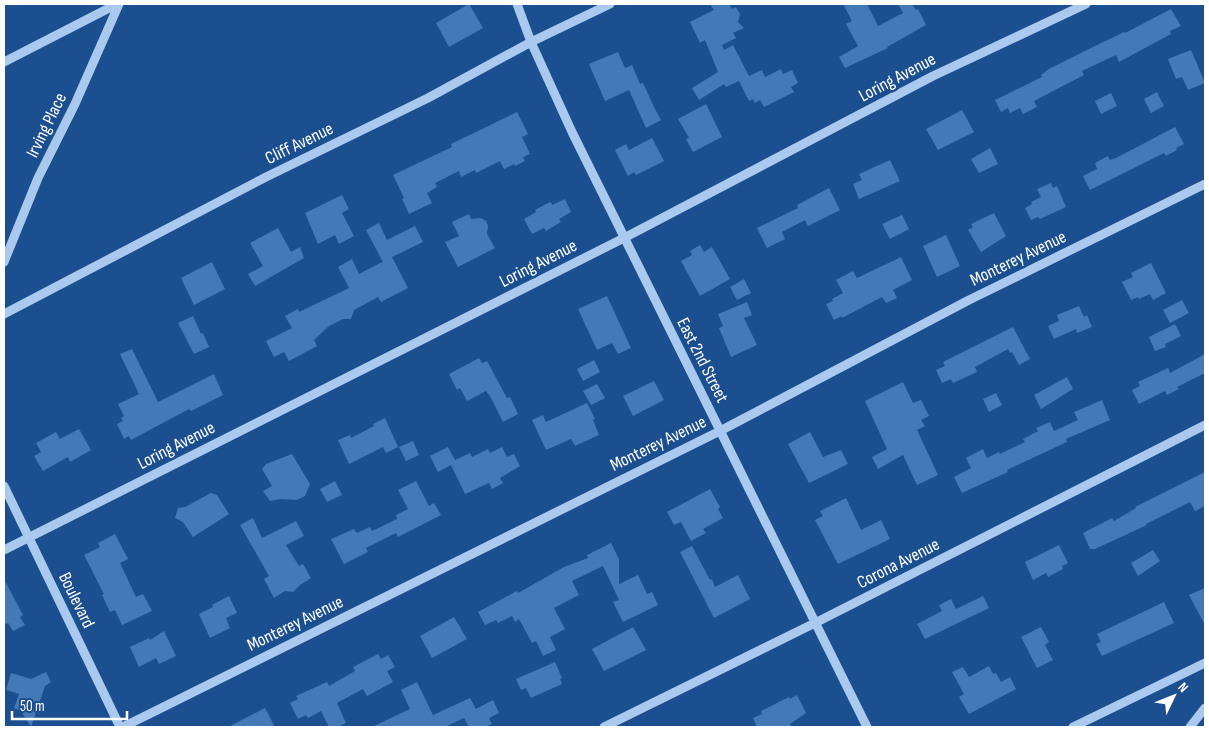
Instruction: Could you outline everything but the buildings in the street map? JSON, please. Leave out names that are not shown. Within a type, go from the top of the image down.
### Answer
[{"type":"street","points":[[4,62],[118,4]]},
{"type":"street","name":"Irving Place","points":[[4,262],[38,178],[76,104],[118,4]]},
{"type":"street","name":"East 2nd Street","points":[[517,4],[531,42],[572,132],[867,727]]},
{"type":"street","name":"Cliff Avenue","points":[[4,314],[266,177],[428,98],[531,42],[610,4]]},
{"type":"street","name":"Loring Avenue","points":[[4,550],[624,238],[933,76],[1086,4]]},
{"type":"street","name":"Monterey Avenue","points":[[121,727],[720,431],[969,300],[1205,184]]},
{"type":"street","name":"Corona Avenue","points":[[604,727],[815,623],[1205,425]]},
{"type":"street","name":"Boulevard","points":[[4,486],[121,727]]},
{"type":"street","points":[[1072,727],[1205,663]]},
{"type":"street","points":[[1190,727],[1205,708]]}]
